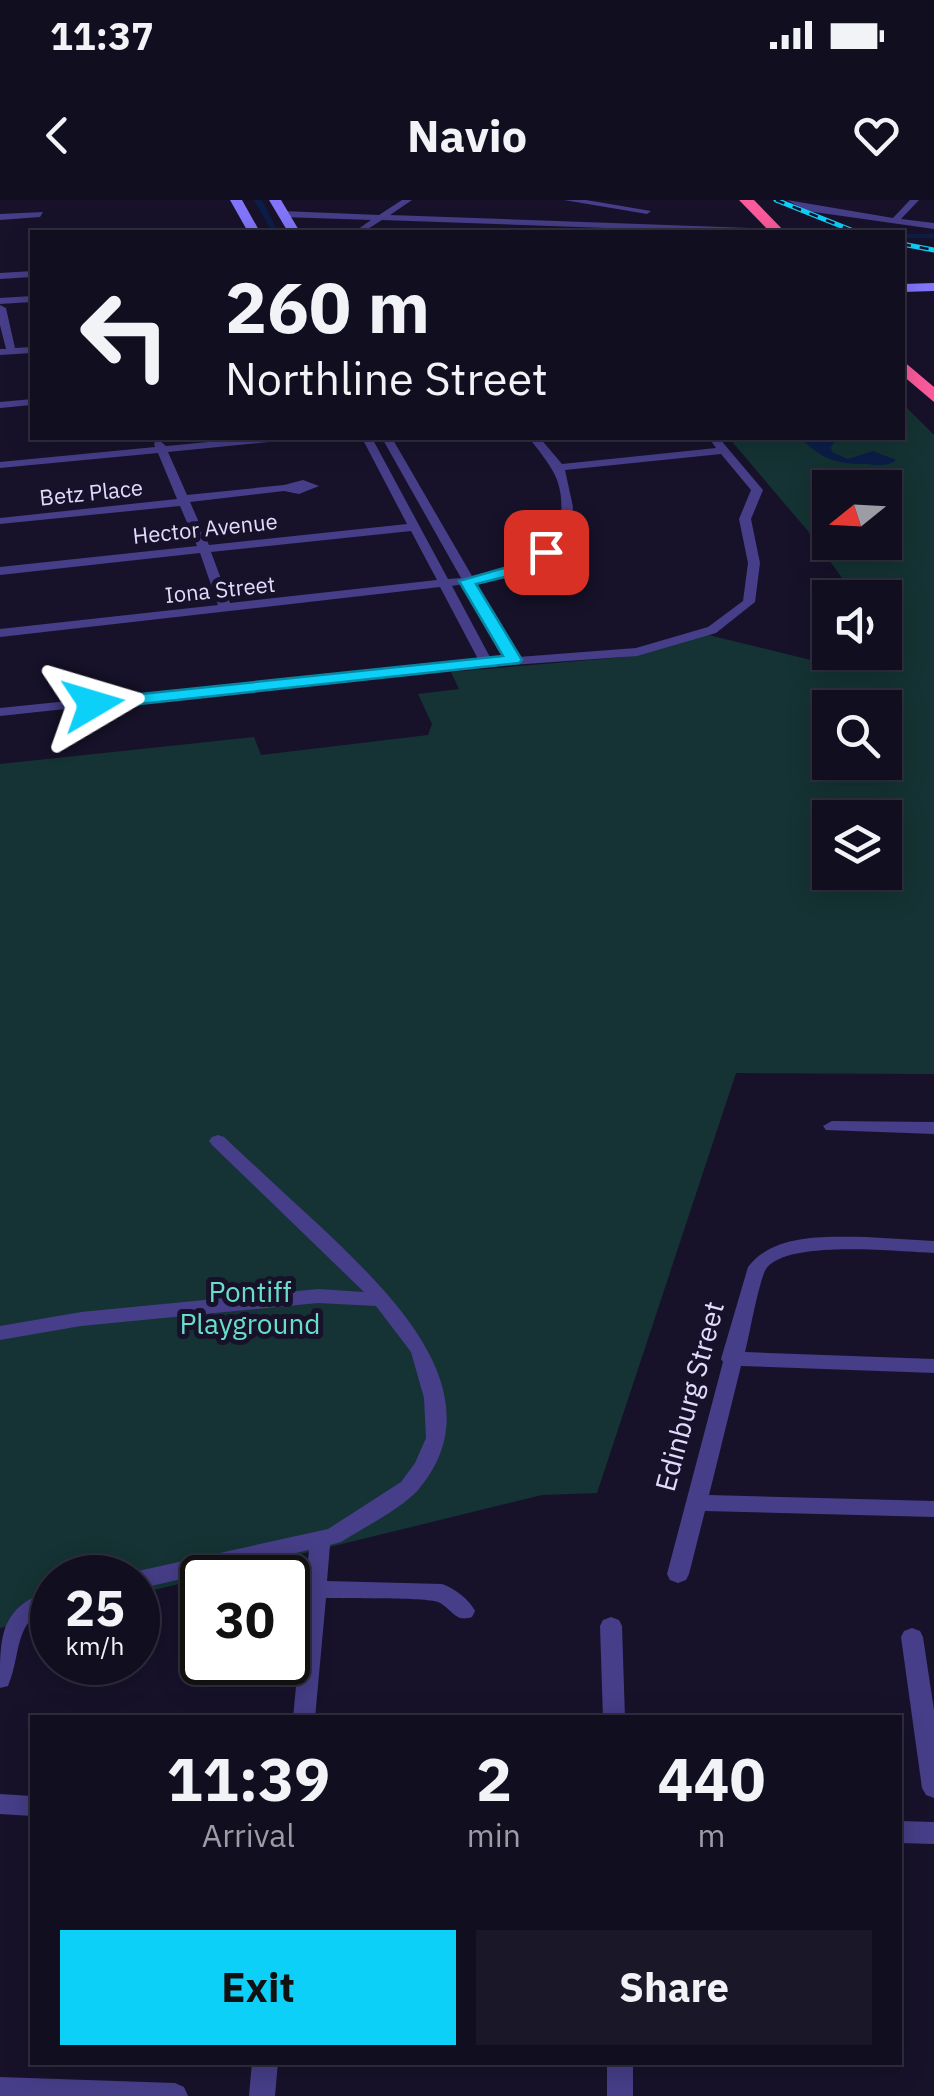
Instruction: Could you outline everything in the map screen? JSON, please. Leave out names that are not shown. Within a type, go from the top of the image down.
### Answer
[{"type":"highway","points":[[728,200],[755,230]]},
{"type":"highway","points":[[746,200],[776,230]]},
{"type":"highway","points":[[905,368],[934,397]]},
{"type":"highway","points":[[905,391],[934,418]]},
{"type":"street","points":[[236,200],[253,230]]},
{"type":"street","points":[[275,200],[293,230]]},
{"type":"street","points":[[361,230],[408,200]]},
{"type":"street","points":[[568,200],[646,211]]},
{"type":"street","points":[[630,226],[661,200]]},
{"type":"street","points":[[895,220],[915,200]]},
{"type":"street","points":[[792,201],[934,226]]},
{"type":"street","points":[[0,217],[40,214]]},
{"type":"street","points":[[283,214],[715,230]]},
{"type":"street","points":[[483,230],[558,224]]},
{"type":"street","points":[[0,276],[30,274]]},
{"type":"street","points":[[905,288],[934,286]]},
{"type":"street","points":[[6,352],[0,305],[30,298]]},
{"type":"street","points":[[0,405],[30,402]]},
{"type":"street","points":[[0,465],[159,443],[232,440]]},
{"type":"street","points":[[368,440],[486,662]]},
{"type":"street","points":[[388,440],[513,660]]},
{"type":"street","points":[[536,440],[560,467],[726,450]]},
{"type":"street","points":[[0,712],[486,662],[637,652],[712,630],[750,602],[754,563],[745,518],[756,490],[716,440]]},
{"type":"street","points":[[159,443],[226,608]]},
{"type":"street","name":"Iona Street","points":[[0,633],[445,585],[524,567],[565,536],[571,504],[560,467]]},
{"type":"street","name":"Betz Place","points":[[0,521],[284,488]]},
{"type":"street","name":"Hector Avenue","points":[[0,571],[414,527]]},
{"type":"street","points":[[832,1126],[934,1128]]},
{"type":"street","points":[[160,1575],[320,1542],[354,1525],[408,1488],[424,1466],[436,1438],[434,1398],[420,1351],[394,1313],[377,1299],[358,1272],[218,1141]]},
{"type":"street","name":"Edinburg Street","points":[[678,1574],[731,1359],[757,1267],[765,1256],[782,1248],[808,1245],[934,1247]]},
{"type":"street","points":[[0,1333],[81,1319],[318,1296],[377,1299]]},
{"type":"street","points":[[731,1359],[934,1366]]},
{"type":"street","points":[[695,1502],[934,1510]]},
{"type":"street","points":[[304,1715],[320,1542]]},
{"type":"street","points":[[318,1589],[442,1593],[464,1611]]},
{"type":"street","points":[[0,1679],[12,1624],[30,1605]]},
{"type":"street","points":[[612,1626],[614,1715]]},
{"type":"street","points":[[912,1637],[934,1788]]},
{"type":"street","points":[[0,1804],[30,1806]]},
{"type":"street","points":[[902,1832],[934,1833]]},
{"type":"street","points":[[262,2096],[266,2065]]},
{"type":"street","points":[[620,2065],[620,2096]]},
{"type":"street","points":[[0,2090],[175,2096]]},
{"type":"green space","name":"Pontiff Playground","points":[[905,406],[934,435],[934,1074],[736,1073],[597,1493],[542,1495],[297,1555],[180,1555],[180,1584],[160,1589],[160,1555],[30,1555],[30,1620],[0,1628],[0,764],[254,737],[261,755],[428,735],[432,724],[418,694],[459,689],[451,672],[625,657],[704,634],[812,660],[812,670],[902,670],[902,580],[844,580],[829,560],[902,560],[902,470],[812,470],[812,537],[731,440],[905,440]]},
{"type":"water","points":[[803,440],[836,440],[832,452],[848,459],[873,451],[896,460],[882,465],[838,462]]},
{"type":"waterway","points":[[258,200],[274,230]]},
{"type":"waterway","points":[[905,236],[934,236]]},
{"type":"railway","points":[[776,200],[851,230]]},
{"type":"railway","points":[[905,245],[934,250]]},
{"type":"route","points":[[93,704],[249,684],[513,660],[467,581],[524,567],[546,552]]}]
